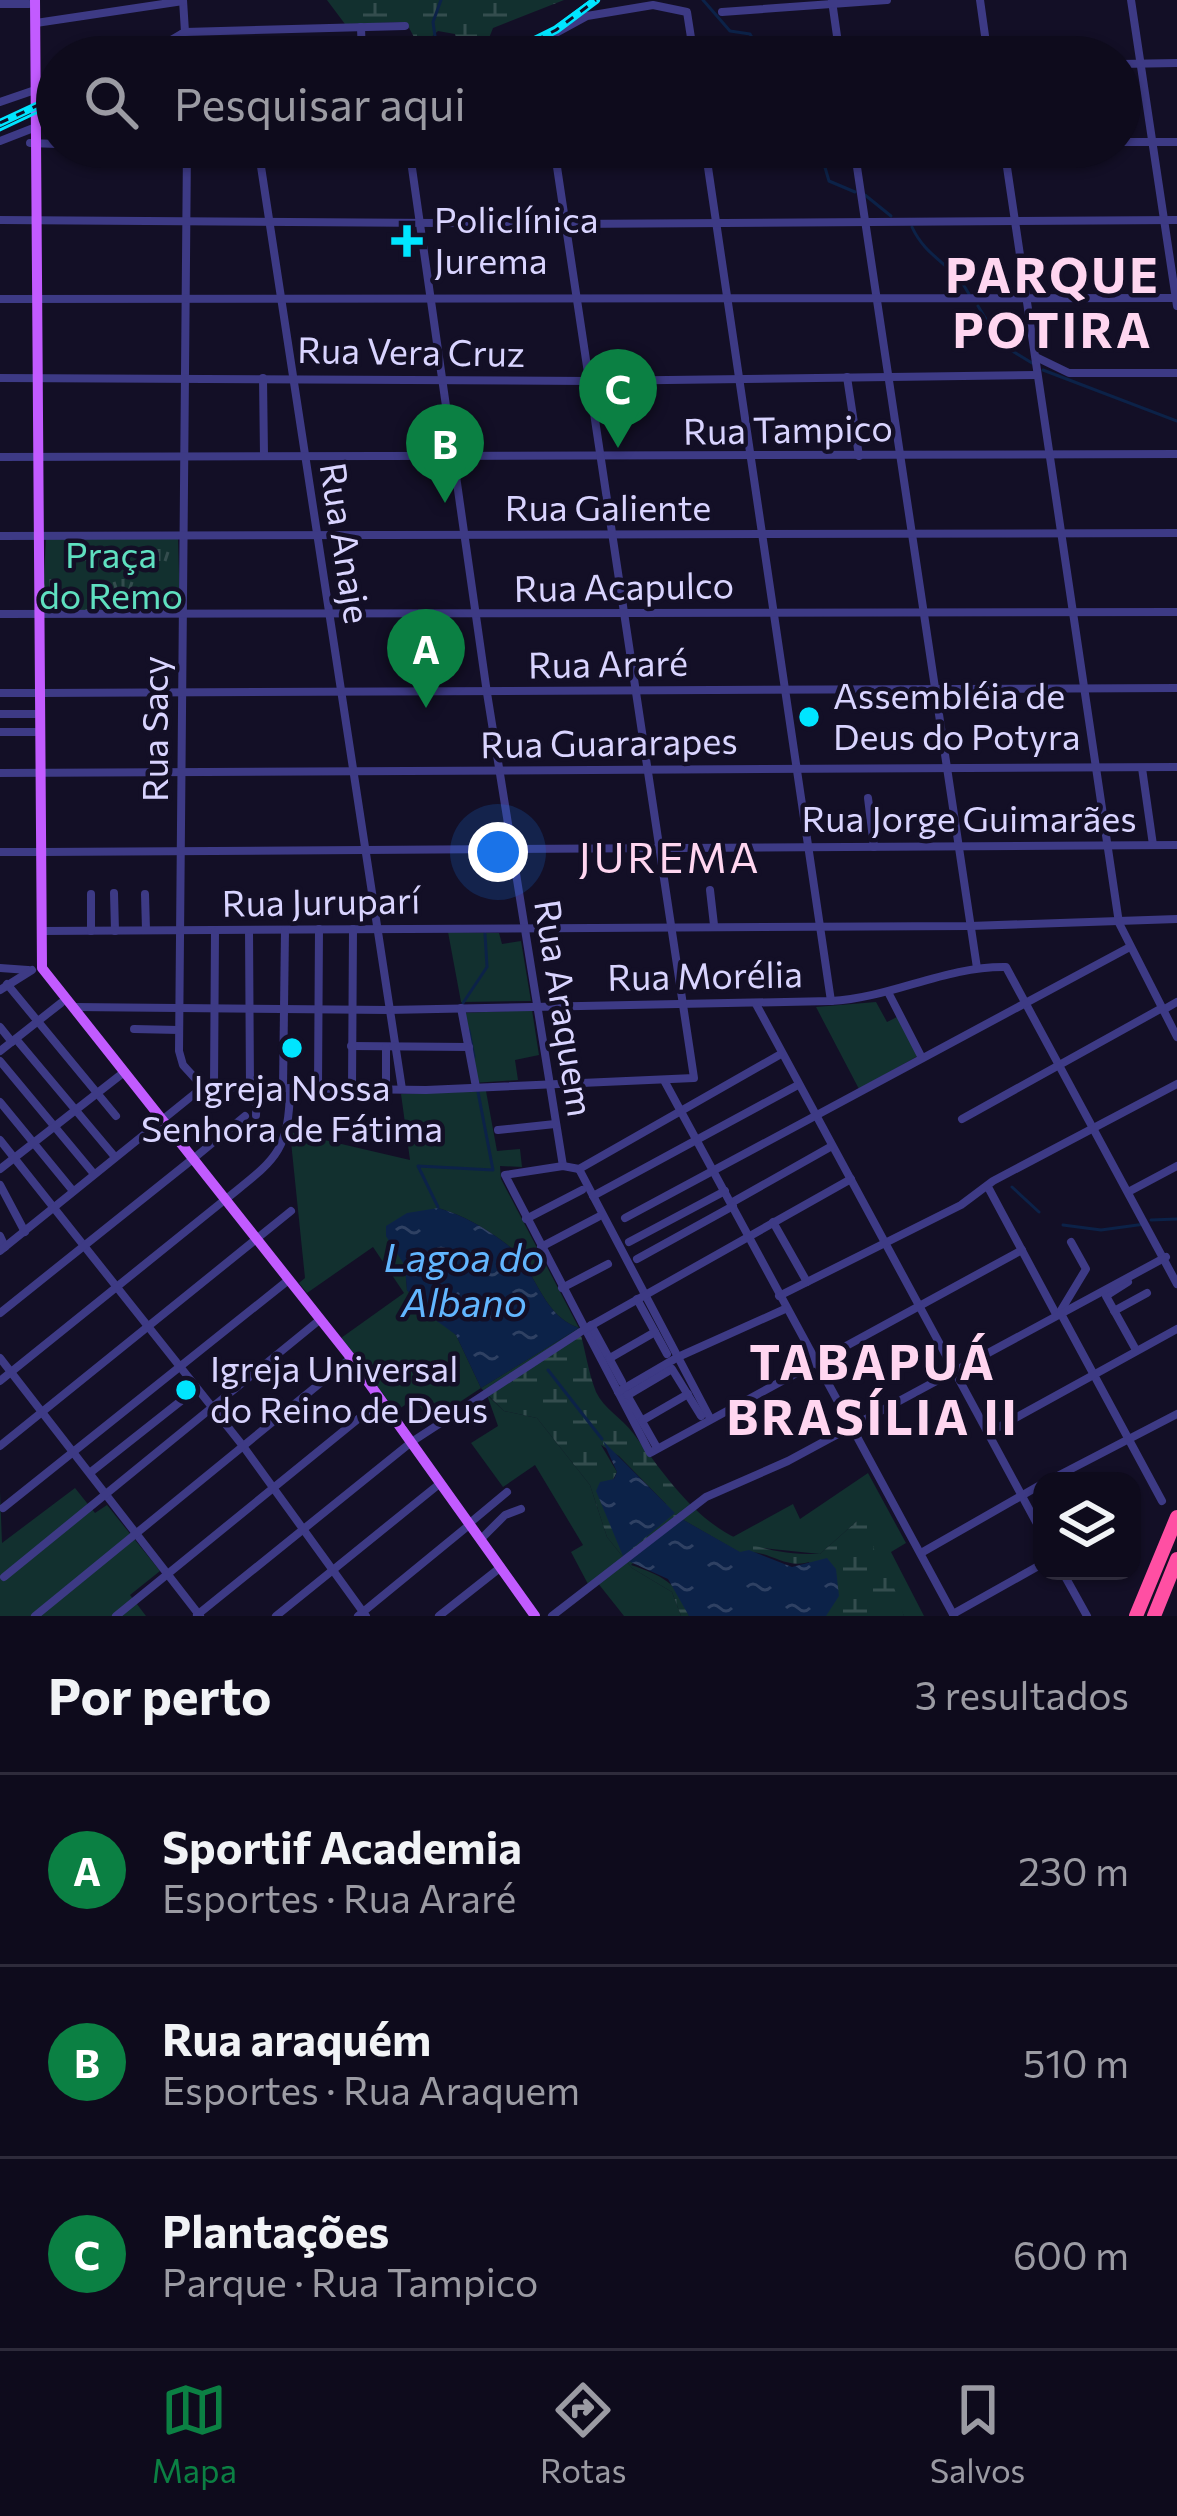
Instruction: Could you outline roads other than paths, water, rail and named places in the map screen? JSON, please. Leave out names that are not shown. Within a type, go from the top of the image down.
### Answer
[{"type":"highway","points":[[1136,1616],[1177,1517]]},
{"type":"highway","points":[[1158,1616],[1177,1559]]},
{"type":"main road","points":[[31,1],[39,377],[34,969],[72,1012]]},
{"type":"main road","points":[[31,1],[34,92]]},
{"type":"main road","points":[[38,693],[38,773]]},
{"type":"main road","points":[[38,852],[43,971],[350,1359],[500,1568]]},
{"type":"main road","points":[[274,1262],[400,1427]]},
{"type":"main road","points":[[411,1442],[438,1485],[482,1538],[528,1615]]},
{"type":"street","points":[[35,23],[183,0],[183,36]]},
{"type":"street","points":[[722,13],[887,0]]},
{"type":"street","points":[[980,0],[985,36]]},
{"type":"street","points":[[1131,0],[1136,36]]},
{"type":"street","points":[[0,4],[31,1]]},
{"type":"street","points":[[832,2],[837,36]]},
{"type":"street","points":[[555,36],[593,15],[668,5],[688,14],[691,36]]},
{"type":"street","points":[[361,26],[361,36]]},
{"type":"street","points":[[176,36],[183,32],[405,26]]},
{"type":"street","points":[[1141,64],[1177,63]]},
{"type":"street","points":[[0,299],[1177,301],[1141,71]]},
{"type":"street","points":[[0,102],[34,92]]},
{"type":"street","points":[[0,140],[36,122]]},
{"type":"street","points":[[1141,142],[1177,142]]},
{"type":"street","name":"Rua Sacy","points":[[187,168],[179,1060],[209,1087]]},
{"type":"street","name":"Rua Anaje","points":[[261,168],[390,1047],[402,1090]]},
{"type":"street","name":"Rua Araquem","points":[[412,168],[487,693],[563,1166]]},
{"type":"street","points":[[0,1236],[3,1249],[159,1121],[209,1087],[402,1090],[548,1082],[689,1082],[694,1076],[558,168]]},
{"type":"street","points":[[709,168],[801,768],[831,1001]]},
{"type":"street","points":[[857,168],[977,968],[1006,967],[1170,1262],[1177,1284]]},
{"type":"street","points":[[1007,168],[1119,923],[1177,1037]]},
{"type":"street","points":[[0,220],[567,224],[1177,220]]},
{"type":"street","points":[[1034,356],[1069,374],[1177,373]]},
{"type":"street","name":"Rua Vera Cruz","points":[[0,377],[591,381],[1037,375]]},
{"type":"street","points":[[847,377],[860,456]]},
{"type":"street","points":[[263,379],[264,456]]},
{"type":"street","name":"Rua Tampico","points":[[0,457],[36,464],[264,456],[602,459],[1177,454]]},
{"type":"street","name":"Rua Galiente","points":[[0,536],[1177,533]]},
{"type":"street","name":"Rua Acapulco","points":[[0,614],[1177,612]]},
{"type":"street","name":"Rua Araré","points":[[0,693],[1177,688]]},
{"type":"street","points":[[0,714],[35,714]]},
{"type":"street","points":[[0,732],[35,732]]},
{"type":"street","name":"Rua Guararapes","points":[[0,773],[1177,767]]},
{"type":"street","points":[[1142,768],[1153,845]]},
{"type":"street","points":[[868,798],[874,847]]},
{"type":"street","name":"Rua Jorge Guimarães","points":[[0,852],[1177,844]]},
{"type":"street","points":[[710,890],[714,925]]},
{"type":"street","points":[[114,893],[115,931]]},
{"type":"street","points":[[91,894],[91,931]]},
{"type":"street","points":[[145,894],[146,930]]},
{"type":"street","name":"Rua Juruparí","points":[[42,931],[970,926],[1177,919]]},
{"type":"street","points":[[318,1088],[319,929]]},
{"type":"street","points":[[352,1089],[353,929]]},
{"type":"street","points":[[0,1313],[251,1116],[249,930]]},
{"type":"street","points":[[0,1381],[276,1159],[284,1145],[287,1088],[285,930]]},
{"type":"street","points":[[209,1087],[215,931]]},
{"type":"street","points":[[625,1218],[1128,948]]},
{"type":"street","points":[[0,968],[34,969]]},
{"type":"street","name":"Rua Morélia","points":[[72,1012],[831,1001],[889,994],[977,968]]},
{"type":"street","points":[[34,969],[4,987],[116,1116]]},
{"type":"street","points":[[889,994],[922,1058]]},
{"type":"street","points":[[962,1119],[1177,1002]]},
{"type":"street","points":[[756,1004],[1033,1516]]},
{"type":"street","points":[[461,1008],[476,1087]]},
{"type":"street","points":[[0,1052],[38,1022],[72,1012]]},
{"type":"street","points":[[0,1027],[116,1157]]},
{"type":"street","points":[[134,1029],[179,1030]]},
{"type":"street","points":[[351,1046],[469,1047]]},
{"type":"street","points":[[386,1090],[390,1047]]},
{"type":"street","points":[[781,1054],[579,1168],[507,1173],[562,1288],[609,1358],[650,1453],[705,1418],[1022,1250]]},
{"type":"street","points":[[0,1061],[94,1174]]},
{"type":"street","points":[[0,1168],[121,1074]]},
{"type":"street","points":[[665,1082],[954,1615],[1033,1569]]},
{"type":"street","points":[[779,1296],[1177,1084]]},
{"type":"street","points":[[593,1196],[798,1085]]},
{"type":"street","points":[[0,1102],[73,1191]]},
{"type":"street","points":[[498,1130],[555,1124]]},
{"type":"street","points":[[0,1140],[274,1486],[362,1615],[507,1492]]},
{"type":"street","points":[[637,1258],[832,1146]]},
{"type":"street","points":[[1130,1191],[1177,1166]]},
{"type":"street","points":[[579,1168],[705,1418]]},
{"type":"street","points":[[0,1358],[138,1531],[198,1615],[411,1442],[588,1327],[851,1179]]},
{"type":"street","points":[[0,1185],[25,1232]]},
{"type":"street","points":[[988,1187],[1162,1501]]},
{"type":"street","points":[[526,1219],[582,1190]]},
{"type":"street","points":[[628,1242],[724,1191]]},
{"type":"street","points":[[0,1213],[12,1208]]},
{"type":"street","points":[[0,1447],[291,1211]]},
{"type":"street","points":[[541,1247],[598,1217]]},
{"type":"street","points":[[773,1222],[807,1282]]},
{"type":"street","points":[[1058,1312],[1086,1269],[1071,1242]]},
{"type":"street","points":[[552,1616],[699,1501],[852,1426],[1058,1312],[1170,1262]]},
{"type":"street","points":[[562,1288],[608,1264]]},
{"type":"street","points":[[1136,1350],[1106,1295],[1137,1277]]},
{"type":"street","points":[[3,1508],[286,1282]]},
{"type":"street","points":[[1114,1311],[1147,1293]]},
{"type":"street","points":[[641,1296],[655,1332],[673,1356]]},
{"type":"street","points":[[622,1391],[673,1356],[785,1309]]},
{"type":"street","points":[[4,1577],[317,1322]]},
{"type":"street","points":[[588,1327],[656,1446]]},
{"type":"street","points":[[988,1433],[1177,1329]]},
{"type":"street","points":[[609,1358],[655,1332]]},
{"type":"street","points":[[39,1615],[350,1359]]},
{"type":"street","points":[[622,1391],[672,1369],[705,1418]]},
{"type":"street","points":[[91,1472],[196,1389]]},
{"type":"street","points":[[642,1421],[688,1394]]},
{"type":"street","points":[[116,1616],[379,1402]]},
{"type":"street","points":[[1066,1472],[1177,1414]]},
{"type":"street","points":[[275,1616],[438,1485]]},
{"type":"street","points":[[921,1553],[1033,1489]]},
{"type":"street","points":[[482,1538],[505,1515],[521,1509]]},
{"type":"street","points":[[439,1616],[500,1568]]},
{"type":"street","points":[[1067,1580],[1087,1616]]},
{"type":"water","name":"Lagoa do Albano","points":[[438,1208],[505,1243],[555,1312],[579,1328],[481,1388],[456,1335],[426,1313],[407,1290],[405,1266],[386,1236],[386,1226],[407,1213]]},
{"type":"water","points":[[603,1441],[675,1513],[623,1556],[596,1491],[600,1482],[614,1479],[617,1472]]},
{"type":"water","points":[[680,1518],[740,1552],[749,1550],[792,1567],[827,1558],[836,1569],[839,1596],[826,1616],[689,1616],[668,1579],[626,1560]]},
{"type":"waterway","points":[[435,36],[433,22],[441,0]]},
{"type":"waterway","points":[[703,0],[730,31],[751,36]]},
{"type":"waterway","points":[[825,168],[829,181],[855,192]]},
{"type":"waterway","points":[[865,195],[891,216]]},
{"type":"waterway","points":[[912,227],[969,294]]},
{"type":"waterway","points":[[978,306],[1001,344],[1032,363]]},
{"type":"waterway","points":[[1043,370],[1177,421]]},
{"type":"waterway","points":[[463,1003],[487,967],[485,934]]},
{"type":"waterway","points":[[469,1031],[474,1057]]},
{"type":"waterway","points":[[438,1207],[418,1166],[493,1170],[478,1092]]},
{"type":"waterway","points":[[1012,1187],[1039,1212]]},
{"type":"waterway","points":[[1151,1220],[1177,1219]]},
{"type":"waterway","points":[[1063,1225],[1101,1230],[1145,1224]]},
{"type":"waterway","points":[[548,1370],[602,1439]]},
{"type":"tram line","points":[[537,36],[592,0]]},
{"type":"tram line","points":[[0,130],[36,113]]},
{"type":"railway","points":[[544,36],[596,0]]},
{"type":"railway","points":[[0,123],[36,106]]},
{"type":"place","name":"Policlínica Jurema","points":[[407,241]]},
{"type":"place","name":"Plantações","points":[[618,448]]},
{"type":"place","name":"Rua araquém","points":[[445,503]]},
{"type":"place","name":"Sportif Academia","points":[[426,708]]},
{"type":"place","name":"Assembléia de Deus do Potyra","points":[[809,717]]},
{"type":"place","name":"Igreja Nossa Senhora de Fátima","points":[[292,1048]]},
{"type":"place","name":"Igreja Universal do Reino de Deus","points":[[186,1390]]},
{"type":"district","name":"PARQUE POTIRA","points":[[1053,304]]},
{"type":"district","name":"JUREMA","points":[[670,858]]},
{"type":"district","name":"TABAPUÁ BRASÍLIA II","points":[[873,1390]]},
{"type":"park label","name":"Praça do Remo","points":[[111,576]]}]
